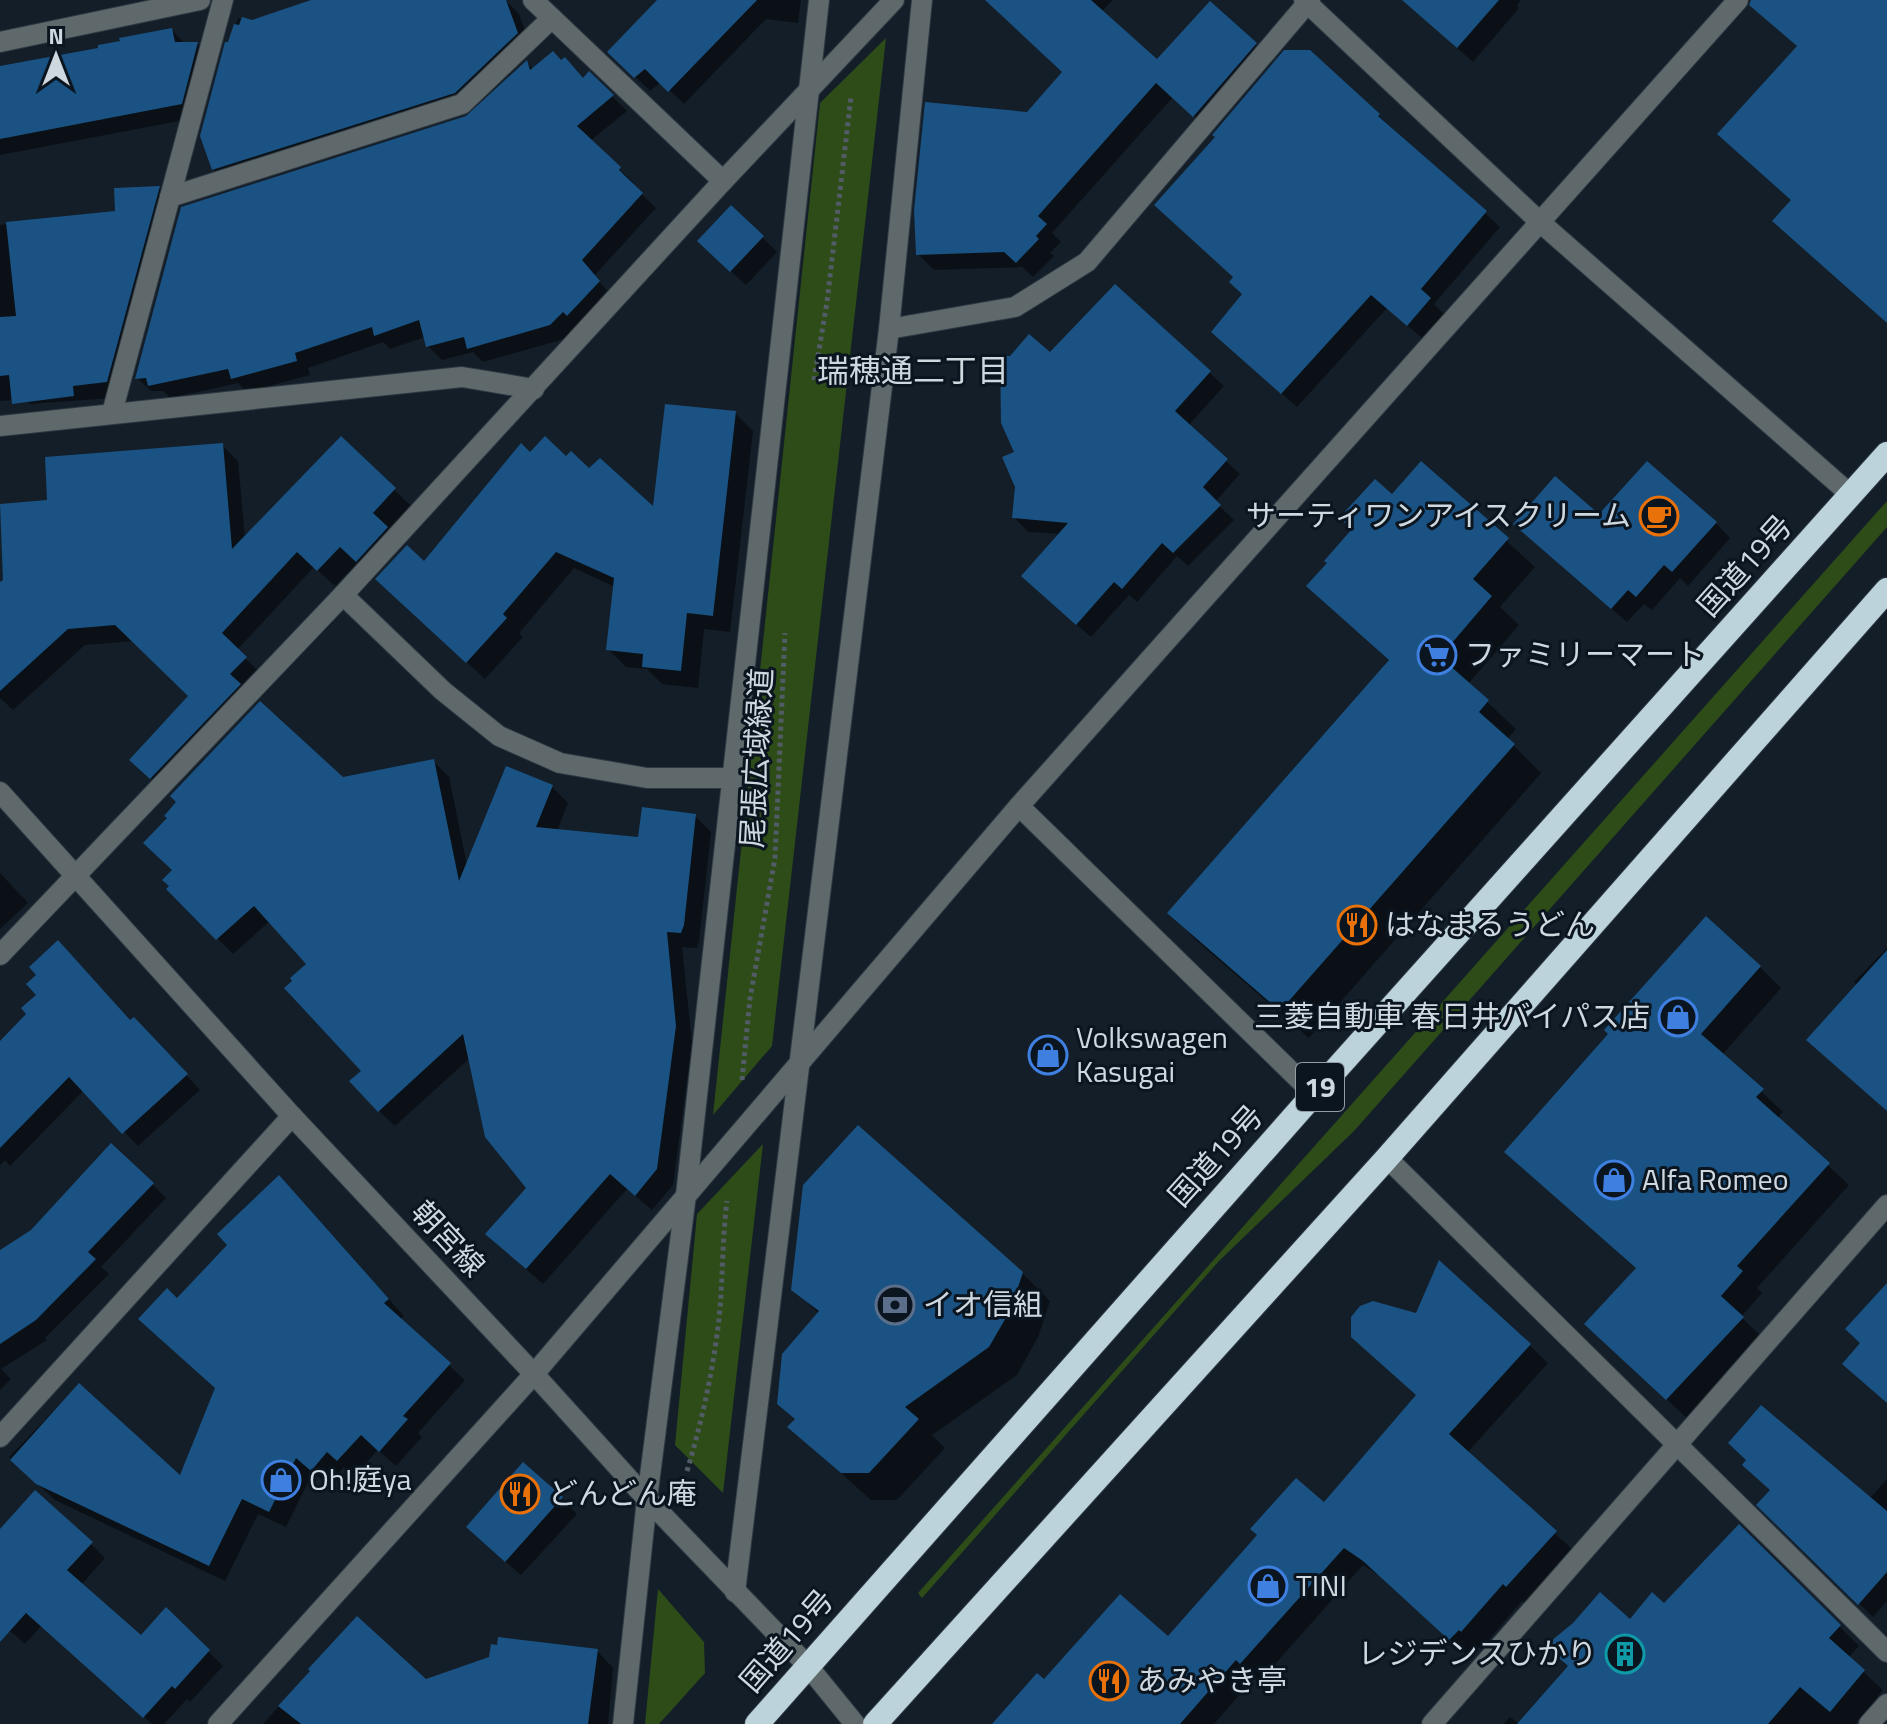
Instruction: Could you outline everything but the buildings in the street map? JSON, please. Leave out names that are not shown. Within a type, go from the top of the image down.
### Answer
[{"type":"highway","name":"国道19号","points":[[757,1724],[1314,1094],[1887,454]]},
{"type":"highway","points":[[875,1724],[1387,1158],[1887,590]]},
{"type":"street","points":[[0,42],[200,0]]},
{"type":"street","points":[[112,413],[223,0]]},
{"type":"street","points":[[533,0],[723,181]]},
{"type":"street","points":[[623,1724],[647,1499],[686,1195],[819,0]]},
{"type":"street","points":[[0,955],[343,595],[723,181],[894,0]]},
{"type":"street","points":[[735,1592],[889,329],[922,0]]},
{"type":"street","points":[[218,1724],[534,1374],[1019,806],[1738,0]]},
{"type":"street","points":[[889,329],[1015,307],[1087,262],[1307,1],[1541,223],[1851,495]]},
{"type":"street","points":[[170,197],[462,104],[552,18]]},
{"type":"street","points":[[0,426],[462,377],[534,389]]},
{"type":"street","points":[[343,595],[443,691],[499,736],[560,763],[647,778],[732,778]]},
{"type":"street","name":"朝宮線","points":[[0,792],[292,1116],[647,1499],[807,1665],[855,1724]]},
{"type":"street","points":[[1019,806],[1314,1094]]},
{"type":"street","points":[[0,1437],[292,1116]]},
{"type":"street","points":[[1387,1158],[1887,1652]]},
{"type":"street","points":[[1432,1724],[1887,1205]]},
{"type":"street","points":[[1869,1724],[1887,1704]]},
{"type":"path","points":[[811,393],[827,302],[857,39]]},
{"type":"path","name":"尾張広域緑道","points":[[735,1138],[750,999],[775,858],[785,630]]},
{"type":"path","points":[[686,1475],[704,1415],[717,1331],[721,1242],[727,1197]]},
{"type":"green space","points":[[886,38],[772,1046],[713,1115],[820,103]]},
{"type":"green space","points":[[1887,501],[1887,527],[1354,1131],[1219,1261],[922,1598],[918,1593]]},
{"type":"green space","points":[[763,1144],[723,1493],[675,1445],[697,1214]]},
{"type":"green space","points":[[658,1589],[704,1642],[705,1673],[659,1724],[645,1724]]},
{"type":"place","name":"サーティワンアイスクリーム","points":[[1659,516]]},
{"type":"place","name":"ファミリーマート","points":[[1437,655]]},
{"type":"place","name":"はなまるうどん","points":[[1357,925]]},
{"type":"place","name":"三菱自動車 春日井バイパス店","points":[[1678,1017]]},
{"type":"place","name":"Volkswagen Kasugai","points":[[1048,1055]]},
{"type":"place","name":"Alfa Romeo","points":[[1614,1180]]},
{"type":"place","name":"イオ信組","points":[[895,1305]]},
{"type":"place","name":"Oh!庭ya","points":[[281,1480]]},
{"type":"place","name":"どんどん庵","points":[[520,1494]]},
{"type":"place","name":"TINI","points":[[1268,1586]]},
{"type":"place","name":"レジデンスひかり","points":[[1625,1654]]},
{"type":"place","name":"あみやき亭","points":[[1109,1681]]},
{"type":"district","name":"瑞穂通二丁目","points":[[913,371]]}]
